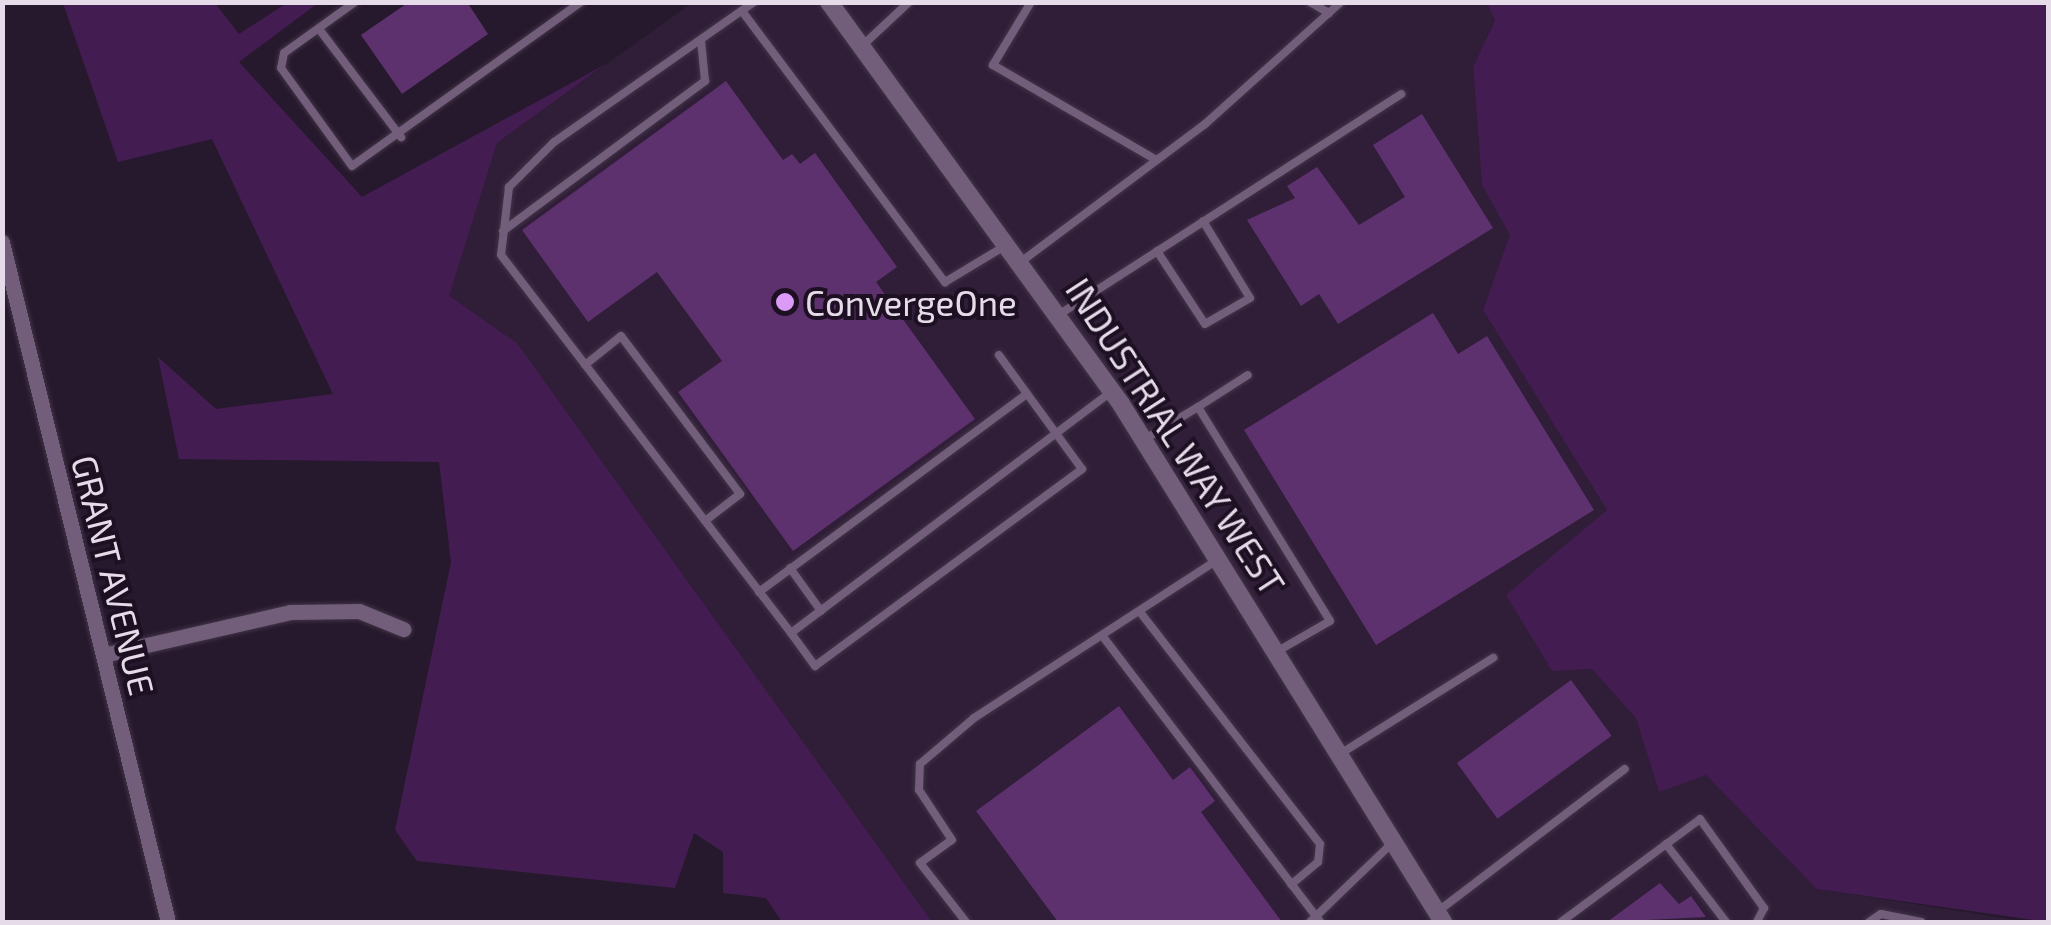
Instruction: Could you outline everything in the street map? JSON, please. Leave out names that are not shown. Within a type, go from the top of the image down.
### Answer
[{"type":"street","name":"INDUSTRIAL WAY WEST","points":[[829,2],[1022,261],[1112,391],[1440,917]]},
{"type":"street","name":"GRANT AVENUE","points":[[2,242],[168,922]]},
{"type":"street","points":[[102,654],[290,612],[359,611],[403,629]]},
{"type":"lane","points":[[355,2],[284,54],[281,68],[352,166],[400,137],[581,2]]},
{"type":"lane","points":[[754,2],[554,142],[508,187],[501,255],[815,666],[1082,469],[998,355]]},
{"type":"lane","points":[[862,46],[908,2]]},
{"type":"lane","points":[[1031,2],[993,65],[1156,160]]},
{"type":"lane","points":[[1310,2],[1329,13]]},
{"type":"lane","points":[[1022,261],[1156,160],[1341,2]]},
{"type":"lane","points":[[742,11],[945,282],[1009,244]]},
{"type":"lane","points":[[319,28],[400,137]]},
{"type":"lane","points":[[504,231],[706,81],[701,40]]},
{"type":"lane","points":[[1060,314],[1401,94]]},
{"type":"lane","points":[[1156,252],[1204,324],[1250,298],[1203,221]]},
{"type":"lane","points":[[585,366],[621,336],[740,494],[705,521]]},
{"type":"lane","points":[[1144,440],[1248,376]]},
{"type":"lane","points":[[791,634],[1112,391]]},
{"type":"lane","points":[[759,592],[1027,394]]},
{"type":"lane","points":[[1198,407],[1330,621],[1276,652]]},
{"type":"lane","points":[[966,922],[920,863],[952,840],[918,790],[920,764],[974,718],[1104,638],[1219,560]]},
{"type":"lane","points":[[790,568],[822,610]]},
{"type":"lane","points":[[1140,612],[1320,844],[1318,862],[1291,885]]},
{"type":"lane","points":[[1104,638],[1315,921],[1393,842]]},
{"type":"lane","points":[[1339,754],[1493,658]]},
{"type":"lane","points":[[1440,917],[1625,769]]},
{"type":"lane","points":[[1561,922],[1700,819],[1764,908],[1757,922]]},
{"type":"lane","points":[[1666,844],[1726,922]]},
{"type":"lane","points":[[1870,922],[1880,914],[1922,922]]},
{"type":"shaded area","points":[[63,3],[215,3],[239,34],[287,3],[318,3],[239,62],[362,197],[606,64],[497,143],[449,296],[517,343],[932,922],[782,922],[766,898],[723,893],[723,852],[694,833],[675,888],[417,861],[395,830],[451,562],[439,462],[179,459],[158,357],[216,409],[333,394],[212,139],[118,162]]},
{"type":"shaded area","points":[[692,3],[1487,3],[1495,19],[1473,67],[1482,185],[1511,234],[1483,310],[1607,510],[1507,596],[1552,671],[1592,669],[1636,718],[1659,792],[1706,775],[1818,889],[2028,922],[932,922],[517,343],[448,297],[497,143]]},
{"type":"shaded area","points":[[1487,3],[2048,3],[2048,922],[1817,889],[1706,775],[1659,792],[1636,718],[1592,669],[1552,671],[1506,595],[1607,510],[1483,310],[1510,235],[1482,185],[1473,67],[1495,20]]},
{"type":"building","points":[[409,2],[467,2],[488,34],[402,94],[361,35]]},
{"type":"building","name":"ConvergeOne","points":[[726,81],[783,160],[792,154],[800,164],[815,153],[897,267],[876,282],[975,419],[793,551],[678,392],[722,361],[657,272],[588,322],[522,230]]},
{"type":"building","points":[[1422,114],[1493,228],[1338,324],[1319,294],[1301,306],[1247,220],[1295,198],[1287,186],[1317,167],[1359,225],[1405,197],[1373,145]]},
{"type":"building","points":[[1433,313],[1458,354],[1487,336],[1594,510],[1376,645],[1244,430]]},
{"type":"building","points":[[1571,680],[1612,736],[1497,819],[1457,763]]},
{"type":"building","points":[[1119,706],[1173,780],[1190,767],[1215,801],[1201,812],[1282,922],[1058,922],[976,811]]},
{"type":"building","points":[[1660,883],[1679,904],[1691,896],[1706,917],[1607,922]]},
{"type":"place","name":"ConvergeOne","points":[[785,302]]}]
